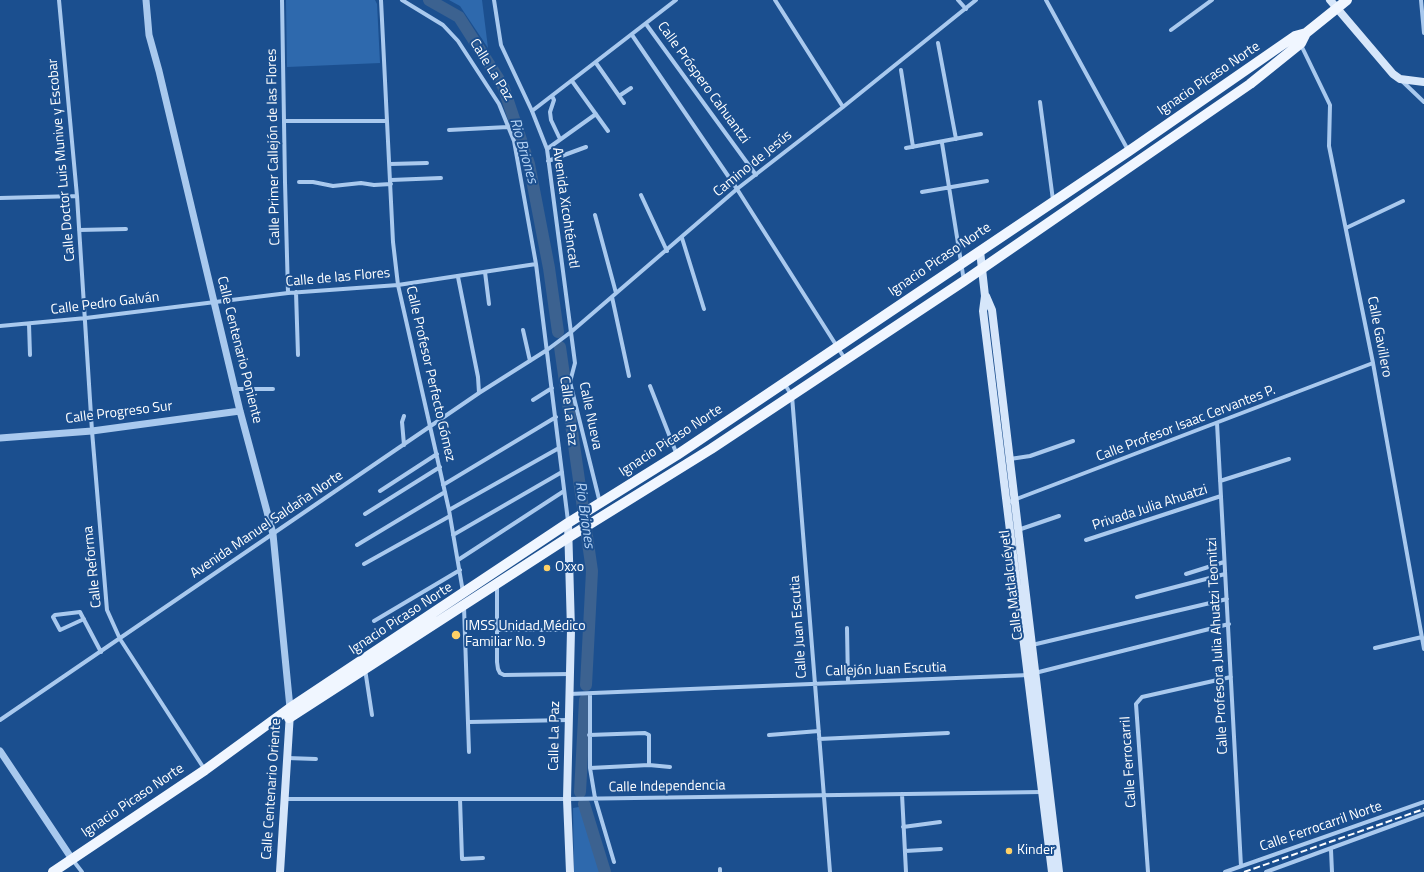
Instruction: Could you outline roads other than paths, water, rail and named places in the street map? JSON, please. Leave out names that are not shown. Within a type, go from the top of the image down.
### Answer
[{"type":"main road","name":"Ignacio Picaso Norte","points":[[290,713],[365,669],[569,536],[792,396],[964,281],[1250,84],[1306,33],[1334,4],[1347,0]]},
{"type":"main road","points":[[1334,4],[1393,74],[1400,79],[1424,82]]},
{"type":"main road","name":"Ignacio Picaso Norte","points":[[52,872],[290,713],[568,523],[677,455],[1053,201],[1298,40]]},
{"type":"main road","name":"Calle Matlalcuéyetl","points":[[980,251],[986,296],[992,310],[1032,645],[1032,674]]},
{"type":"main road","name":"Calle Matlalcuéyetl","points":[[986,296],[983,311],[1006,503],[1032,674],[1059,872]]},
{"type":"main road","name":"Calle La Paz","points":[[568,523],[571,630],[567,799],[570,872]]},
{"type":"main road","name":"Calle Centenario Oriente","points":[[280,872],[290,713]]},
{"type":"main road","name":"Calle Matlalcuéyetl","points":[[1047,792],[1052,872]]},
{"type":"street","name":"Calle Doctor Luis Munive y Escobar","points":[[59,0],[77,196],[86,318],[92,431]]},
{"type":"street","name":"Calle Centenario Poniente","points":[[146,0],[149,36],[159,71],[240,411],[274,534],[290,713]]},
{"type":"street","name":"Calle Primer Callejón de las Flores","points":[[282,0],[288,293]]},
{"type":"street","name":"Calle Profesor Perfecto Gómez","points":[[381,0],[393,242],[398,285],[440,467],[460,570],[463,595],[469,752]]},
{"type":"street","name":"Calle La Paz","points":[[402,0],[444,26],[458,41],[499,104],[514,141],[536,264],[568,523]]},
{"type":"street","name":"Avenida Xicohténcatl","points":[[494,0],[501,45],[532,111],[546,149],[571,332]]},
{"type":"street","points":[[532,111],[676,0]]},
{"type":"street","points":[[775,0],[843,107]]},
{"type":"street","points":[[958,0],[966,9]]},
{"type":"street","name":"Camino de Jesús","points":[[547,350],[571,332],[682,238],[737,189],[843,107],[976,0]]},
{"type":"street","points":[[1046,0],[1129,151]]},
{"type":"street","points":[[1171,30],[1212,0]]},
{"type":"street","points":[[1422,0],[1424,33]]},
{"type":"street","name":"Calle Próspero Cahuantzi","points":[[646,24],[756,175]]},
{"type":"street","points":[[632,35],[737,189],[846,360]]},
{"type":"street","name":"Calle Gavillero","points":[[1298,40],[1330,105],[1329,146],[1373,363],[1424,649]]},
{"type":"street","points":[[938,43],[956,139]]},
{"type":"street","points":[[596,63],[624,103]]},
{"type":"street","points":[[901,70],[913,147]]},
{"type":"street","points":[[1400,79],[1424,102]]},
{"type":"street","points":[[572,81],[608,131]]},
{"type":"street","points":[[619,96],[631,88]]},
{"type":"street","points":[[552,96],[554,100],[550,112],[550,120],[560,139]]},
{"type":"street","points":[[1040,102],[1053,201]]},
{"type":"street","points":[[546,149],[596,114]]},
{"type":"street","points":[[284,121],[387,122]]},
{"type":"street","points":[[448,130],[508,127]]},
{"type":"street","points":[[906,148],[942,143],[981,134]]},
{"type":"street","points":[[942,143],[964,281]]},
{"type":"street","points":[[548,161],[586,147]]},
{"type":"street","points":[[390,164],[427,163]]},
{"type":"street","points":[[299,182],[313,182],[333,186],[361,183],[374,185],[391,182],[441,178]]},
{"type":"street","points":[[922,192],[987,181]]},
{"type":"street","points":[[641,195],[666,251]]},
{"type":"street","points":[[0,198],[77,196]]},
{"type":"street","points":[[1346,228],[1403,201]]},
{"type":"street","points":[[595,215],[616,293]]},
{"type":"street","points":[[79,230],[126,229]]},
{"type":"street","points":[[682,238],[704,309]]},
{"type":"street","name":"Calle de las Flores","points":[[213,302],[296,292],[398,285],[536,264]]},
{"type":"street","points":[[485,272],[489,304]]},
{"type":"street","points":[[458,277],[478,377],[479,393]]},
{"type":"street","points":[[296,292],[298,355]]},
{"type":"street","points":[[612,297],[629,376]]},
{"type":"street","name":"Calle Pedro Galván","points":[[0,326],[86,318],[213,302]]},
{"type":"street","points":[[29,324],[30,355]]},
{"type":"street","points":[[523,330],[530,361]]},
{"type":"street","name":"Calle Nueva","points":[[571,332],[575,363],[570,382],[597,505]]},
{"type":"street","name":"Avenida Manuel Saldaña Norte","points":[[0,720],[479,393],[547,350]]},
{"type":"street","name":"Calle Profesor Isaac Cervantes P.","points":[[1006,503],[1015,501],[1373,363]]},
{"type":"street","name":"Calle Juan Escutia","points":[[784,383],[792,396],[830,872]]},
{"type":"street","points":[[650,386],[677,455]]},
{"type":"street","points":[[533,400],[552,388]]},
{"type":"street","points":[[235,389],[273,389]]},
{"type":"street","name":"Calle Progreso Sur","points":[[0,438],[92,431],[240,411]]},
{"type":"street","points":[[404,416],[402,422],[404,445]]},
{"type":"street","points":[[443,485],[556,417]]},
{"type":"street","name":"Calle Profesora Julia Ahuatzi Teomitzi","points":[[1217,423],[1224,562],[1232,677],[1241,866]]},
{"type":"street","name":"Calle Reforma","points":[[92,431],[107,610],[120,639],[205,770]]},
{"type":"street","points":[[1010,459],[1030,456],[1073,441]]},
{"type":"street","points":[[449,510],[559,448]]},
{"type":"street","points":[[380,491],[437,454]]},
{"type":"street","name":"Privada Julia Ahuatzi","points":[[1220,481],[1289,459]]},
{"type":"street","points":[[365,514],[440,467]]},
{"type":"street","points":[[453,534],[562,472]]},
{"type":"street","points":[[458,560],[564,491]]},
{"type":"street","points":[[357,545],[445,492]]},
{"type":"street","name":"Privada Julia Ahuatzi","points":[[1086,540],[1221,496]]},
{"type":"street","points":[[364,564],[450,516]]},
{"type":"street","points":[[1018,530],[1059,516]]},
{"type":"street","points":[[1186,574],[1224,562]]},
{"type":"street","points":[[374,621],[460,570]]},
{"type":"street","points":[[1137,597],[1225,574]]},
{"type":"street","points":[[497,583],[497,662],[500,673],[504,675],[570,674]]},
{"type":"street","points":[[1032,645],[1227,599]]},
{"type":"street","points":[[84,619],[60,630],[53,617],[54,615],[80,612],[84,619],[101,652]]},
{"type":"street","name":"Callejón Juan Escutia","points":[[569,694],[1032,674],[1229,624]]},
{"type":"street","points":[[847,628],[848,682]]},
{"type":"street","points":[[497,630],[571,630]]},
{"type":"street","points":[[1375,648],[1422,637]]},
{"type":"street","points":[[365,669],[372,715]]},
{"type":"street","name":"Calle Ferrocarril","points":[[1148,872],[1136,704],[1142,697],[1232,677]]},
{"type":"street","points":[[590,694],[590,768],[595,798],[614,862]]},
{"type":"street","points":[[469,722],[568,720]]},
{"type":"street","points":[[768,735],[818,731]]},
{"type":"street","points":[[589,735],[645,733],[649,735],[649,765]]},
{"type":"street","points":[[819,739],[948,733]]},
{"type":"street","points":[[0,751],[82,872]]},
{"type":"street","points":[[287,758],[316,759]]},
{"type":"street","points":[[590,768],[649,765],[670,767]]},
{"type":"street","name":"Calle Independencia","points":[[284,799],[567,799],[1047,792]]},
{"type":"street","points":[[902,794],[906,872]]},
{"type":"street","points":[[460,799],[462,859],[483,858]]},
{"type":"street","name":"Calle Ferrocarril Norte","points":[[1225,872],[1424,802]]},
{"type":"street","points":[[1266,872],[1331,850],[1424,814]]},
{"type":"street","points":[[903,827],[940,822]]},
{"type":"street","points":[[905,851],[941,849]]},
{"type":"street","points":[[1331,850],[1332,872]]},
{"type":"waterway","name":"Rio Briones","points":[[429,0],[459,17],[503,86],[529,164],[549,268],[558,332]]},
{"type":"waterway","name":"Rio Briones","points":[[560,347],[592,571],[586,685]]},
{"type":"waterway","name":"Rio Briones","points":[[580,792],[585,700]]},
{"type":"waterway","name":"Rio Briones","points":[[584,804],[605,872]]},
{"type":"railway","points":[[1244,872],[1424,809]]},
{"type":"place","name":"Oxxo","points":[[547,568]]},
{"type":"place","name":"IMSS Unidad Médico Familiar No. 9","points":[[456,635]]},
{"type":"place","name":"Kinder","points":[[1009,851]]}]
